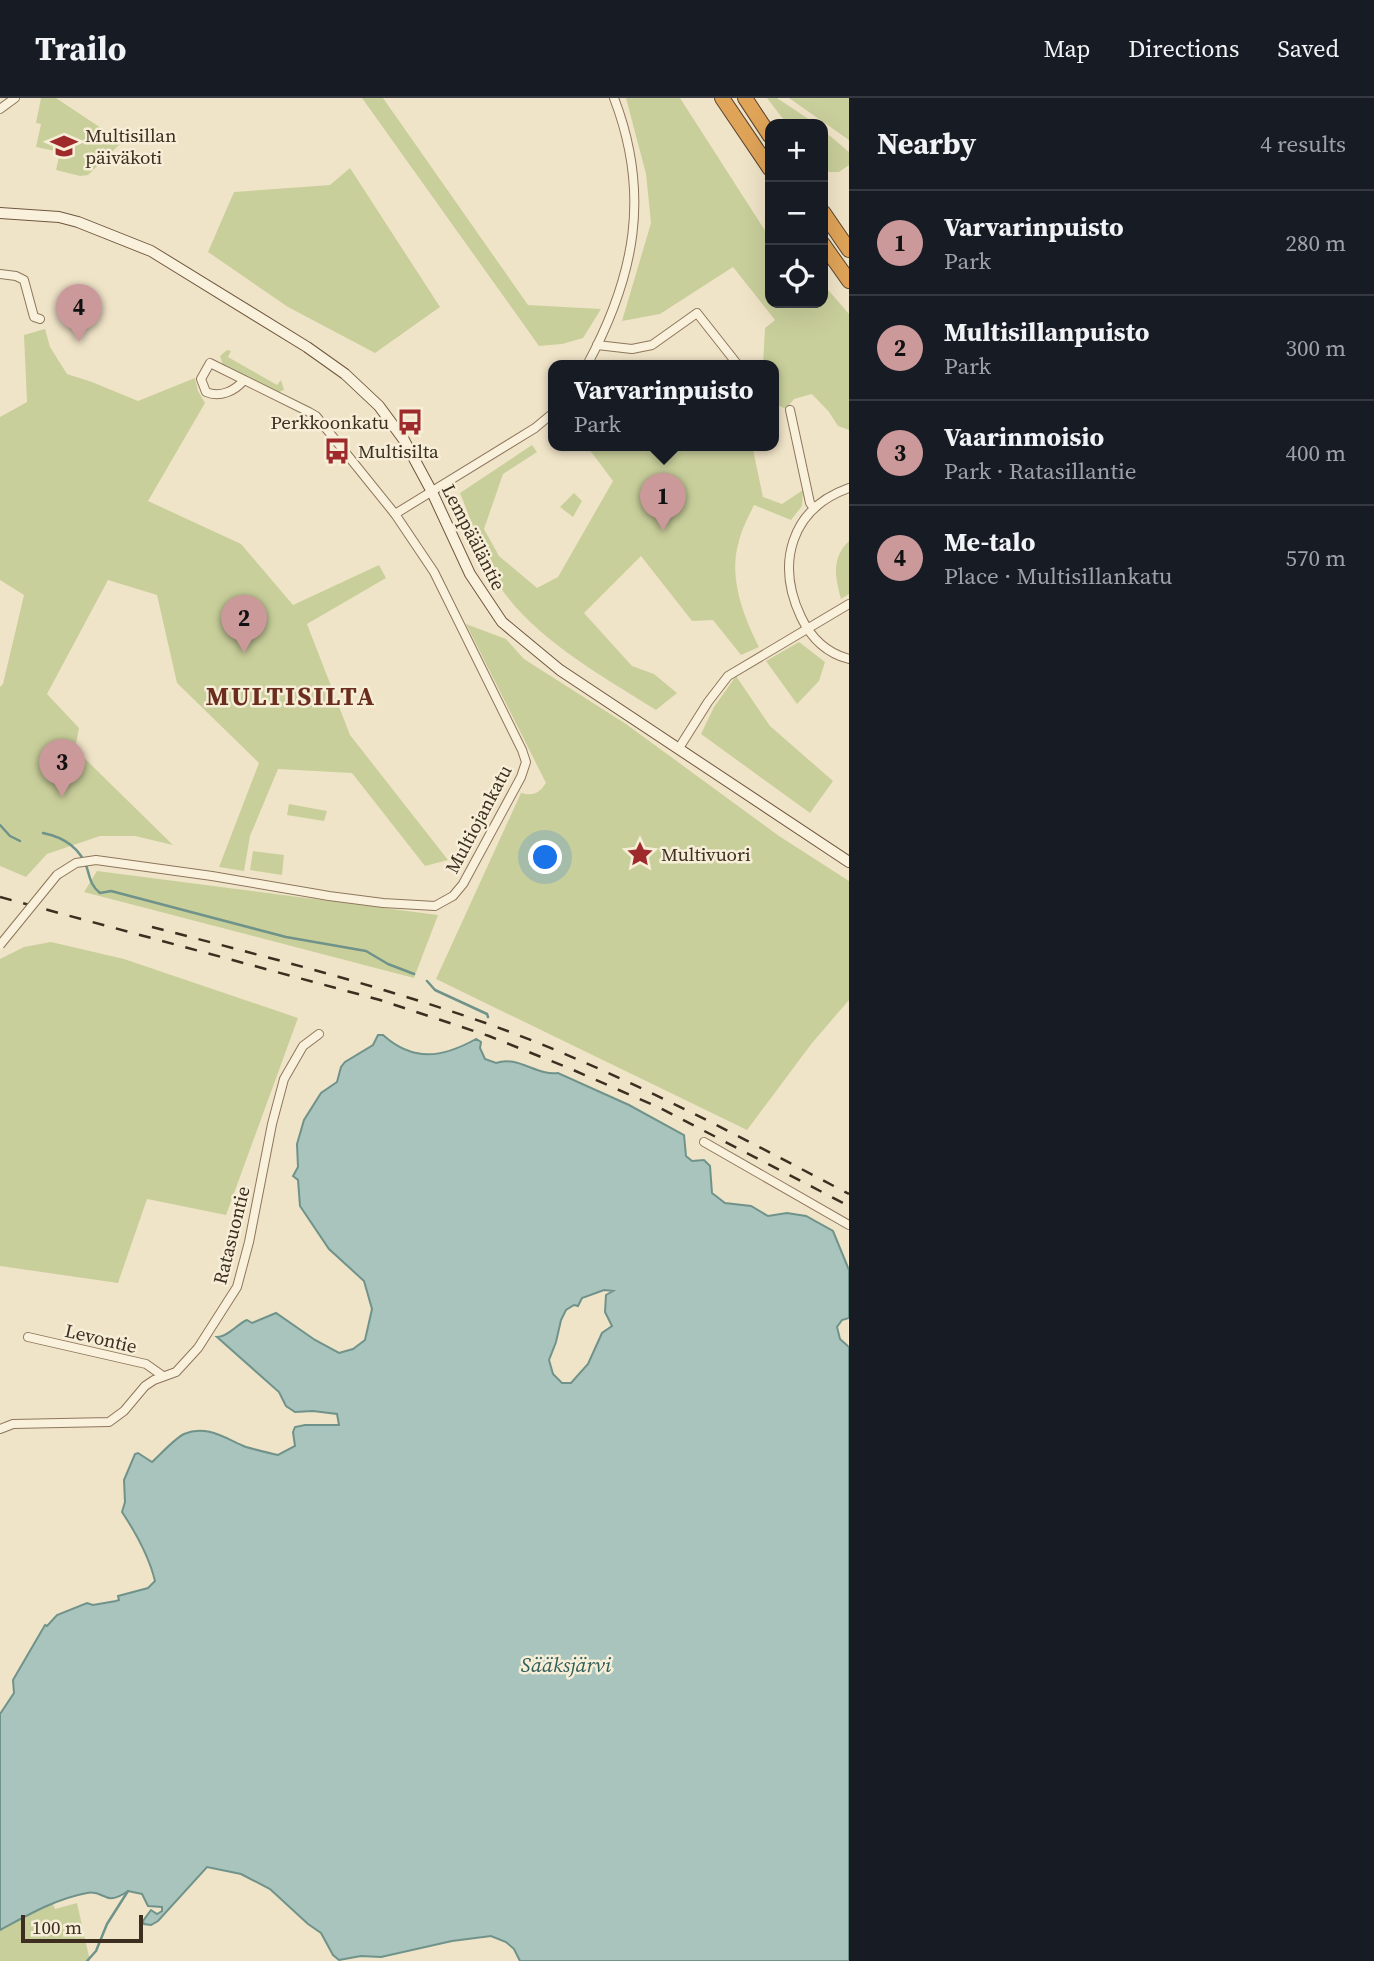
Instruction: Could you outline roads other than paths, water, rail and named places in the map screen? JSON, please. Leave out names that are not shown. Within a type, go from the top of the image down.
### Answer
[{"type":"highway","points":[[722,98],[765,162]]},
{"type":"highway","points":[[744,98],[765,129]]},
{"type":"highway","points":[[828,219],[849,250]]},
{"type":"highway","points":[[824,245],[849,281]]},
{"type":"main road","name":"Lempääläntie","points":[[0,213],[59,217],[119,236],[151,251],[307,347],[345,374],[379,406],[404,440],[432,492],[470,574],[502,622],[560,670],[849,862]]},
{"type":"street","points":[[0,109],[15,98]]},
{"type":"street","points":[[590,360],[621,290],[628,265],[634,219],[633,169],[614,98]]},
{"type":"street","points":[[0,274],[24,280],[34,317],[40,319]]},
{"type":"street","points":[[597,345],[632,349],[652,345],[697,313],[734,360]]},
{"type":"street","name":"Multiojankatu","points":[[0,945],[57,875],[76,863],[96,860],[342,898],[435,906],[453,896],[463,884],[521,777],[526,762],[517,739],[435,572],[396,514],[316,416],[244,380],[210,363],[201,383],[206,392],[215,395],[233,390],[244,380]]},
{"type":"street","points":[[790,410],[810,503],[814,508]]},
{"type":"street","points":[[396,514],[535,428],[548,417]]},
{"type":"street","points":[[849,488],[831,495],[814,508],[796,534],[788,565],[792,594],[807,628],[825,649],[849,659]]},
{"type":"street","points":[[679,748],[728,676],[849,604]]},
{"type":"street","name":"Ratasuontie","points":[[0,1429],[13,1424],[109,1422],[145,1387],[176,1372],[198,1348],[237,1287],[284,1079],[303,1046],[319,1034]]},
{"type":"street","points":[[704,1142],[849,1225]]},
{"type":"street","name":"Levontie","points":[[28,1337],[146,1364],[163,1376]]},
{"type":"water","name":"Sääksjärvi","points":[[378,1035],[383,1035],[405,1050],[428,1054],[451,1050],[476,1039],[481,1042],[480,1048],[485,1059],[496,1063],[519,1063],[542,1072],[558,1073],[629,1105],[684,1135],[686,1156],[692,1161],[704,1160],[710,1166],[712,1193],[725,1203],[751,1206],[768,1216],[787,1213],[806,1216],[833,1231],[849,1270],[849,1318],[842,1320],[837,1327],[840,1339],[849,1347],[849,1961],[520,1961],[514,1949],[506,1942],[491,1936],[452,1941],[381,1957],[361,1956],[339,1960],[333,1955],[321,1933],[270,1889],[241,1874],[207,1867],[158,1921],[151,1925],[144,1924],[143,1921],[151,1910],[157,1914],[162,1911],[162,1907],[148,1906],[142,1894],[128,1891],[109,1898],[93,1892],[64,1899],[0,1930],[0,1714],[14,1693],[13,1680],[45,1625],[57,1615],[87,1603],[93,1605],[116,1601],[119,1600],[118,1596],[148,1588],[155,1581],[141,1545],[122,1512],[125,1502],[124,1480],[135,1454],[138,1453],[152,1462],[180,1436],[201,1431],[278,1455],[295,1446],[295,1427],[339,1425],[337,1414],[295,1412],[286,1406],[279,1392],[217,1337],[225,1335],[247,1320],[252,1323],[276,1313],[339,1353],[353,1349],[365,1340],[372,1309],[364,1281],[329,1249],[300,1206],[298,1180],[293,1176],[298,1167],[297,1144],[304,1120],[321,1093],[337,1082],[345,1062],[373,1045]],"holes":[[[604,1290],[613,1291],[606,1295],[605,1312],[612,1326],[602,1333],[588,1364],[571,1383],[562,1383],[553,1374],[549,1360],[566,1310],[574,1305],[578,1306],[582,1298]]]},
{"type":"waterway","points":[[0,825],[10,836],[20,841]]},
{"type":"waterway","points":[[43,833],[57,837],[75,849],[84,861],[93,885],[100,893],[111,891],[286,937],[366,951],[388,964],[414,974]]},
{"type":"waterway","points":[[427,981],[435,990],[487,1014],[488,1017]]},
{"type":"waterway","points":[[87,1961],[96,1951],[107,1924],[128,1891]]},
{"type":"railway","points":[[0,897],[380,1000],[489,1036],[660,1108],[849,1206]]},
{"type":"railway","points":[[152,927],[367,985],[494,1026],[630,1083],[849,1194]]},
{"type":"place","name":"Multisillan päiväkoti","points":[[64,146]]},
{"type":"place","name":"Me-talo","points":[[79,342]]},
{"type":"place","name":"Perkkoonkatu","points":[[410,422]]},
{"type":"place","name":"Multisilta","points":[[337,451]]},
{"type":"place","name":"Varvarinpuisto","points":[[663,531]]},
{"type":"place","name":"Multisillanpuisto","points":[[244,653]]},
{"type":"place","name":"Vaarinmoisio","points":[[62,797]]},
{"type":"place","name":"Multivuori","points":[[640,854]]},
{"type":"district","name":"MULTISILTA","points":[[291,696]]}]
